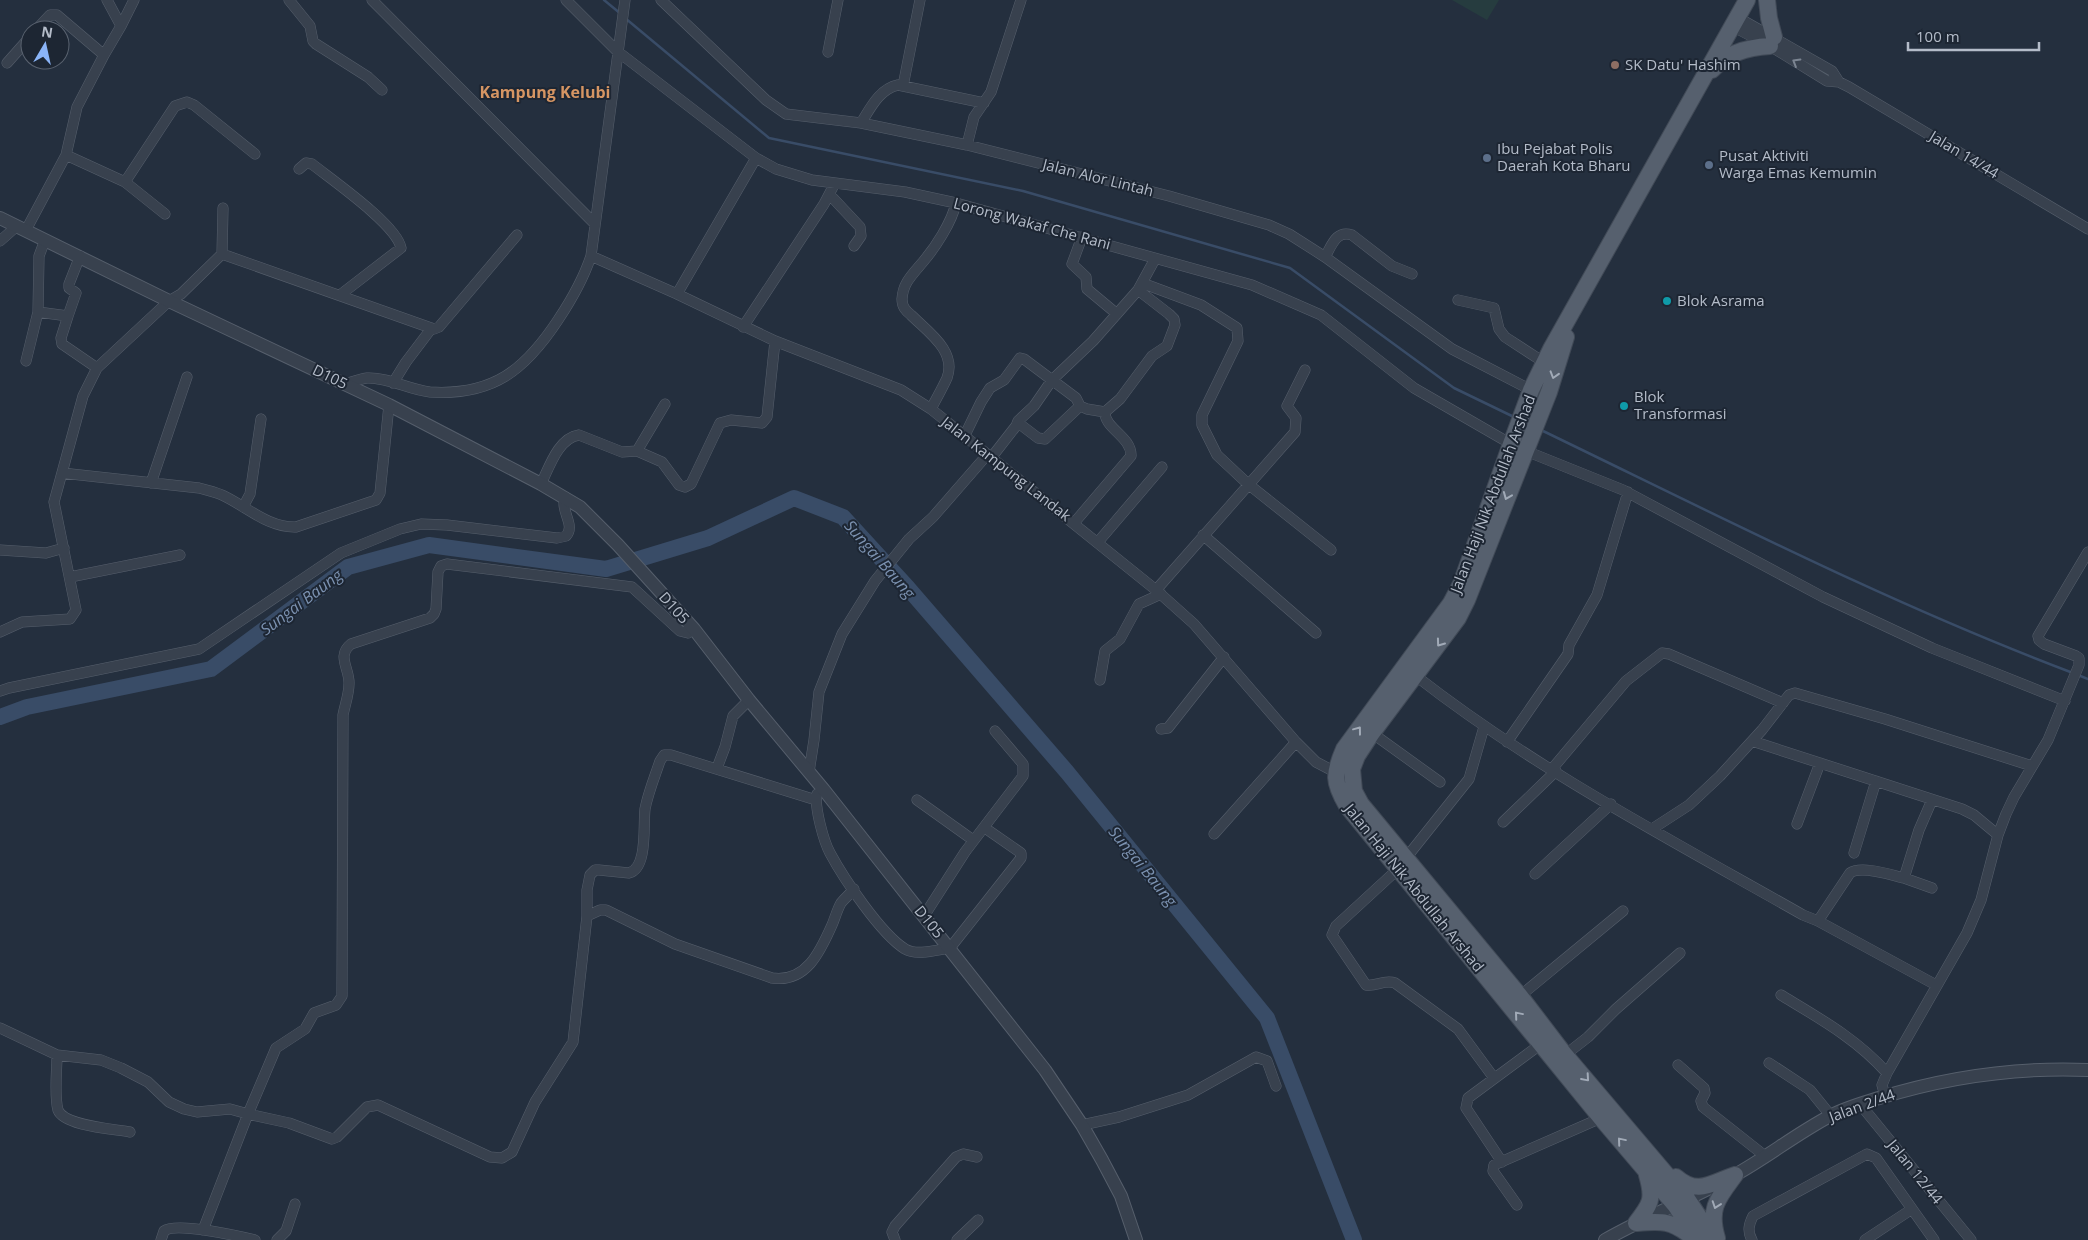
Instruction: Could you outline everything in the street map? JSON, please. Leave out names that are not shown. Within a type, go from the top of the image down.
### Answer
[{"type":"main road","name":"Jalan Haji Nik Abdullah Arshad","points":[[1714,1240],[1650,1165],[1520,996],[1402,864],[1347,806],[1337,789],[1336,773],[1344,749],[1451,603],[1461,584],[1530,393],[1551,350],[1747,0]]},
{"type":"main road","points":[[1702,82],[1715,66],[1731,55],[1772,42],[1766,0]]},
{"type":"main road","name":"Jalan Haji Nik Abdullah Arshad","points":[[1572,313],[1545,402],[1467,600],[1458,618],[1357,756],[1352,769],[1354,791],[1360,804],[1402,864],[1541,1044],[1602,1118],[1650,1165]]},
{"type":"main road","points":[[1650,1165],[1691,1187],[1702,1188],[1735,1175]]},
{"type":"main road","points":[[1636,1222],[1651,1201],[1650,1165]]},
{"type":"main road","points":[[1718,1240],[1713,1224],[1715,1206],[1718,1198],[1735,1175]]},
{"type":"main road","name":"Jalan Haji Nik Abdullah Arshad","points":[[1682,1202],[1697,1240]]},
{"type":"main road","points":[[1636,1222],[1670,1222],[1697,1240]]},
{"type":"street","points":[[107,0],[121,26]]},
{"type":"street","points":[[0,242],[21,228],[66,154],[77,107],[134,0]]},
{"type":"street","points":[[289,0],[310,26],[313,41],[316,44],[368,77],[382,90]]},
{"type":"street","points":[[372,0],[594,222]]},
{"type":"street","name":"Lorong Wakaf Che Rani","points":[[566,0],[617,51],[756,158],[776,169],[812,180],[905,192],[956,203],[1252,286],[1321,315],[1414,388],[1511,444]]},
{"type":"street","points":[[345,384],[368,378],[428,392],[460,392],[479,388],[510,374],[531,358],[548,336],[576,293],[591,256],[594,222],[625,0]]},
{"type":"street","name":"Jalan Alor Lintah","points":[[661,0],[766,100],[786,114],[861,124],[967,145],[1244,217],[1289,234],[1325,257],[1452,349],[1530,393]]},
{"type":"street","points":[[828,52],[838,0]]},
{"type":"street","points":[[903,86],[920,0]]},
{"type":"street","points":[[967,145],[974,117],[991,92],[1021,0]]},
{"type":"street","points":[[45,20],[50,15],[58,15],[64,20]]},
{"type":"street","name":"Jalan 14/44","points":[[1735,22],[1772,42],[1827,81],[1839,82],[2088,229]]},
{"type":"street","points":[[70,25],[104,55]]},
{"type":"street","points":[[7,63],[20,48]]},
{"type":"street","points":[[861,124],[874,103],[892,86],[903,86],[984,103]]},
{"type":"street","points":[[125,182],[175,106],[182,102],[194,105],[255,154]]},
{"type":"street","points":[[66,154],[125,182],[165,214]]},
{"type":"street","points":[[676,294],[756,158]]},
{"type":"street","points":[[299,169],[306,163],[312,164],[362,203],[386,225],[400,242],[401,248],[340,295]]},
{"type":"street","points":[[743,326],[830,195],[834,183]]},
{"type":"street","points":[[830,195],[860,226],[861,236],[854,246]]},
{"type":"street","points":[[930,409],[948,376],[949,361],[947,353],[939,342],[904,309],[902,300],[908,280],[923,262],[953,216],[956,203]]},
{"type":"street","points":[[0,632],[22,622],[70,619],[76,610],[54,502],[83,396],[97,368],[169,301],[181,294],[222,254],[223,208]]},
{"type":"street","name":"D105","points":[[0,218],[169,301],[389,405],[541,484],[580,507],[618,545],[694,629],[749,700],[950,948],[1045,1070],[1082,1125],[1121,1196],[1136,1240]]},
{"type":"street","points":[[1325,257],[1334,240],[1340,234],[1346,233],[1352,235],[1392,266],[1412,274]]},
{"type":"street","points":[[222,254],[431,329],[439,327],[517,235]]},
{"type":"street","points":[[1082,238],[1072,264],[1086,277],[1087,289],[1117,314]]},
{"type":"street","points":[[26,361],[38,312],[38,256],[45,240]]},
{"type":"street","points":[[80,256],[69,284],[69,288],[76,293],[61,338],[62,344],[97,368]]},
{"type":"street","name":"Jalan Kampung Landak","points":[[591,256],[774,341],[901,390],[930,409],[1158,592],[1194,624],[1296,742],[1316,762],[1353,780]]},
{"type":"street","points":[[809,772],[819,692],[842,634],[874,581],[908,541],[934,517],[1016,426],[1018,421],[1034,406],[1052,380],[1093,341],[1117,314],[1140,286],[1155,259]]},
{"type":"street","points":[[1105,412],[1120,399],[1152,356],[1167,346],[1175,325],[1174,319],[1140,286]]},
{"type":"street","points":[[1140,286],[1201,306],[1237,328],[1238,342],[1201,419],[1202,425],[1217,455],[1248,484],[1332,550]]},
{"type":"street","points":[[1458,300],[1494,308],[1500,329],[1505,336],[1545,363]]},
{"type":"street","points":[[38,312],[68,316]]},
{"type":"street","points":[[393,383],[431,329]]},
{"type":"street","points":[[541,484],[560,449],[573,436],[578,436],[622,452],[637,451],[662,462],[679,484],[686,487],[691,484],[720,423],[731,420],[762,423],[765,420],[767,416],[774,341]]},
{"type":"street","points":[[964,437],[990,388],[1004,380],[1018,359],[1024,359],[1076,398],[1080,406],[1105,412]]},
{"type":"street","points":[[1100,680],[1105,651],[1120,639],[1139,604],[1158,592],[1202,536],[1294,432],[1296,418],[1287,406],[1305,370]]},
{"type":"street","points":[[151,483],[187,377]]},
{"type":"street","points":[[637,451],[665,404]]},
{"type":"street","points":[[62,473],[199,488],[220,494],[273,524],[286,528],[296,527],[376,500],[380,492],[389,405]]},
{"type":"street","points":[[1016,426],[1021,426],[1038,438],[1045,439],[1080,406]]},
{"type":"street","points":[[1074,523],[1131,456],[1129,445],[1106,419],[1105,412]]},
{"type":"street","points":[[243,507],[250,494],[261,419]]},
{"type":"street","points":[[1526,451],[1628,492],[1823,597],[1932,648],[2066,697]]},
{"type":"street","points":[[1098,542],[1162,467]]},
{"type":"street","points":[[1507,742],[1568,654],[1569,645],[1597,595],[1628,492]]},
{"type":"street","points":[[0,691],[199,649],[341,553],[400,529],[421,524],[447,525],[557,538],[566,536],[570,525],[564,511],[565,497]]},
{"type":"street","points":[[1202,536],[1316,633]]},
{"type":"street","points":[[0,550],[46,553],[64,548]]},
{"type":"street","points":[[1885,1096],[1882,1085],[1887,1072],[1975,916],[1998,835],[2014,797],[2048,740],[2079,665],[2079,658],[2044,644],[2039,640],[2038,636],[2088,552]]},
{"type":"street","points":[[70,577],[180,555]]},
{"type":"street","points":[[202,1230],[276,1048],[305,1029],[314,1013],[336,1005],[342,996],[343,715],[349,684],[343,661],[347,648],[351,644],[430,618],[436,609],[438,572],[441,566],[447,564],[632,587],[682,633],[688,633],[694,629]]},
{"type":"street","points":[[1503,822],[1554,770],[1626,681],[1662,653],[1669,654],[1783,703]]},
{"type":"street","points":[[1161,729],[1168,728],[1224,657]]},
{"type":"street","points":[[1416,676],[1507,742],[1652,829],[1803,915],[1936,985]]},
{"type":"street","points":[[1652,829],[1689,805],[1720,776],[1752,741],[1789,695],[1799,693],[2032,766]]},
{"type":"street","points":[[717,768],[733,716],[749,700]]},
{"type":"street","points":[[1484,726],[1469,779],[1402,864],[1336,926],[1332,935],[1366,986],[1390,981],[1402,988],[1458,1029],[1494,1078]]},
{"type":"street","points":[[924,916],[973,840],[985,828],[1023,776],[1023,764],[995,731]]},
{"type":"street","points":[[1372,733],[1440,782]]},
{"type":"street","points":[[1752,741],[1974,815],[1998,835]]},
{"type":"street","points":[[1214,834],[1296,742]]},
{"type":"street","points":[[0,1028],[57,1055],[109,1062],[148,1082],[169,1102],[188,1111],[230,1109],[289,1123],[332,1139],[337,1137],[367,1107],[378,1105],[490,1157],[502,1158],[508,1156],[516,1146],[534,1103],[573,1042],[587,916],[589,878],[592,872],[599,870],[633,873],[639,866],[642,852],[645,809],[661,758],[671,755],[816,800]]},
{"type":"street","points":[[1798,824],[1820,763]]},
{"type":"street","points":[[1854,853],[1876,781]]},
{"type":"street","points":[[819,784],[816,800],[829,852],[876,923],[906,950],[926,952],[950,948],[1021,858],[1021,853],[985,828]]},
{"type":"street","points":[[917,800],[973,840]]},
{"type":"street","points":[[1904,878],[1919,830],[1932,800]]},
{"type":"street","points":[[1535,874],[1611,804]]},
{"type":"street","points":[[1818,922],[1850,873],[1854,870],[1862,869],[1904,878],[1932,888]]},
{"type":"street","points":[[587,916],[600,910],[606,910],[675,944],[782,980],[793,977],[805,970],[820,951],[841,904],[854,889]]},
{"type":"street","points":[[1520,996],[1623,910]]},
{"type":"street","points":[[1565,1055],[1588,1037],[1616,1009],[1680,953]]},
{"type":"street","points":[[1781,995],[1834,1026],[1872,1056],[1887,1072]]},
{"type":"street","points":[[1502,1162],[1466,1108],[1468,1098],[1541,1044]]},
{"type":"street","points":[[57,1055],[57,1103],[60,1113],[73,1122],[130,1132]]},
{"type":"street","points":[[1082,1125],[1119,1117],[1188,1095],[1256,1057],[1266,1061],[1276,1086]]},
{"type":"street","points":[[1769,1063],[1810,1090],[1831,1116]]},
{"type":"street","points":[[1678,1064],[1704,1088],[1701,1101],[1703,1107],[1765,1156]]},
{"type":"street","name":"Jalan 2/44","points":[[1605,1240],[1636,1222],[1682,1202],[1735,1175],[1831,1116],[1860,1104],[1904,1091],[1988,1074],[2029,1069],[2088,1070]]},
{"type":"street","name":"Jalan 12/44","points":[[1860,1104],[1971,1240]]},
{"type":"street","points":[[1516,1205],[1493,1171],[1494,1165],[1602,1118]]},
{"type":"street","points":[[895,1240],[892,1232],[895,1226],[956,1157],[964,1154],[977,1157]]},
{"type":"street","points":[[1752,1240],[1749,1235],[1748,1224],[1753,1216],[1867,1154],[1876,1158],[1934,1240]]},
{"type":"street","points":[[277,1240],[286,1231],[295,1204]]},
{"type":"street","points":[[1865,1240],[1912,1209]]},
{"type":"street","points":[[958,1240],[978,1220]]},
{"type":"street","points":[[161,1240],[167,1228],[202,1230],[255,1240]]},
{"type":"green space","points":[[1452,0],[1499,0],[1487,20]]},
{"type":"waterway","points":[[604,0],[621,14]]},
{"type":"waterway","points":[[625,18],[769,138],[1023,191],[1290,268],[1454,388],[1514,417]]},
{"type":"waterway","points":[[1541,430],[1804,558],[1937,618],[2073,673]]},
{"type":"waterway","name":"Sungai Baung","points":[[0,717],[27,707],[211,669],[348,567],[429,545],[606,569],[708,538],[794,498],[843,517],[908,588],[1067,772],[1267,1018],[1354,1240]]},
{"type":"waterway","points":[[2078,675],[2088,679]]},
{"type":"place","name":"SK Datu' Hashim","points":[[1615,65]]},
{"type":"place","name":"Ibu Pejabat Polis Daerah Kota Bharu","points":[[1487,158]]},
{"type":"place","name":"Pusat Aktiviti Warga Emas Kemumin","points":[[1709,165]]},
{"type":"place","name":"Blok Asrama","points":[[1667,301]]},
{"type":"place","name":"Blok Transformasi","points":[[1624,406]]},
{"type":"district","name":"Kampung Kelubi","points":[[545,92]]}]
